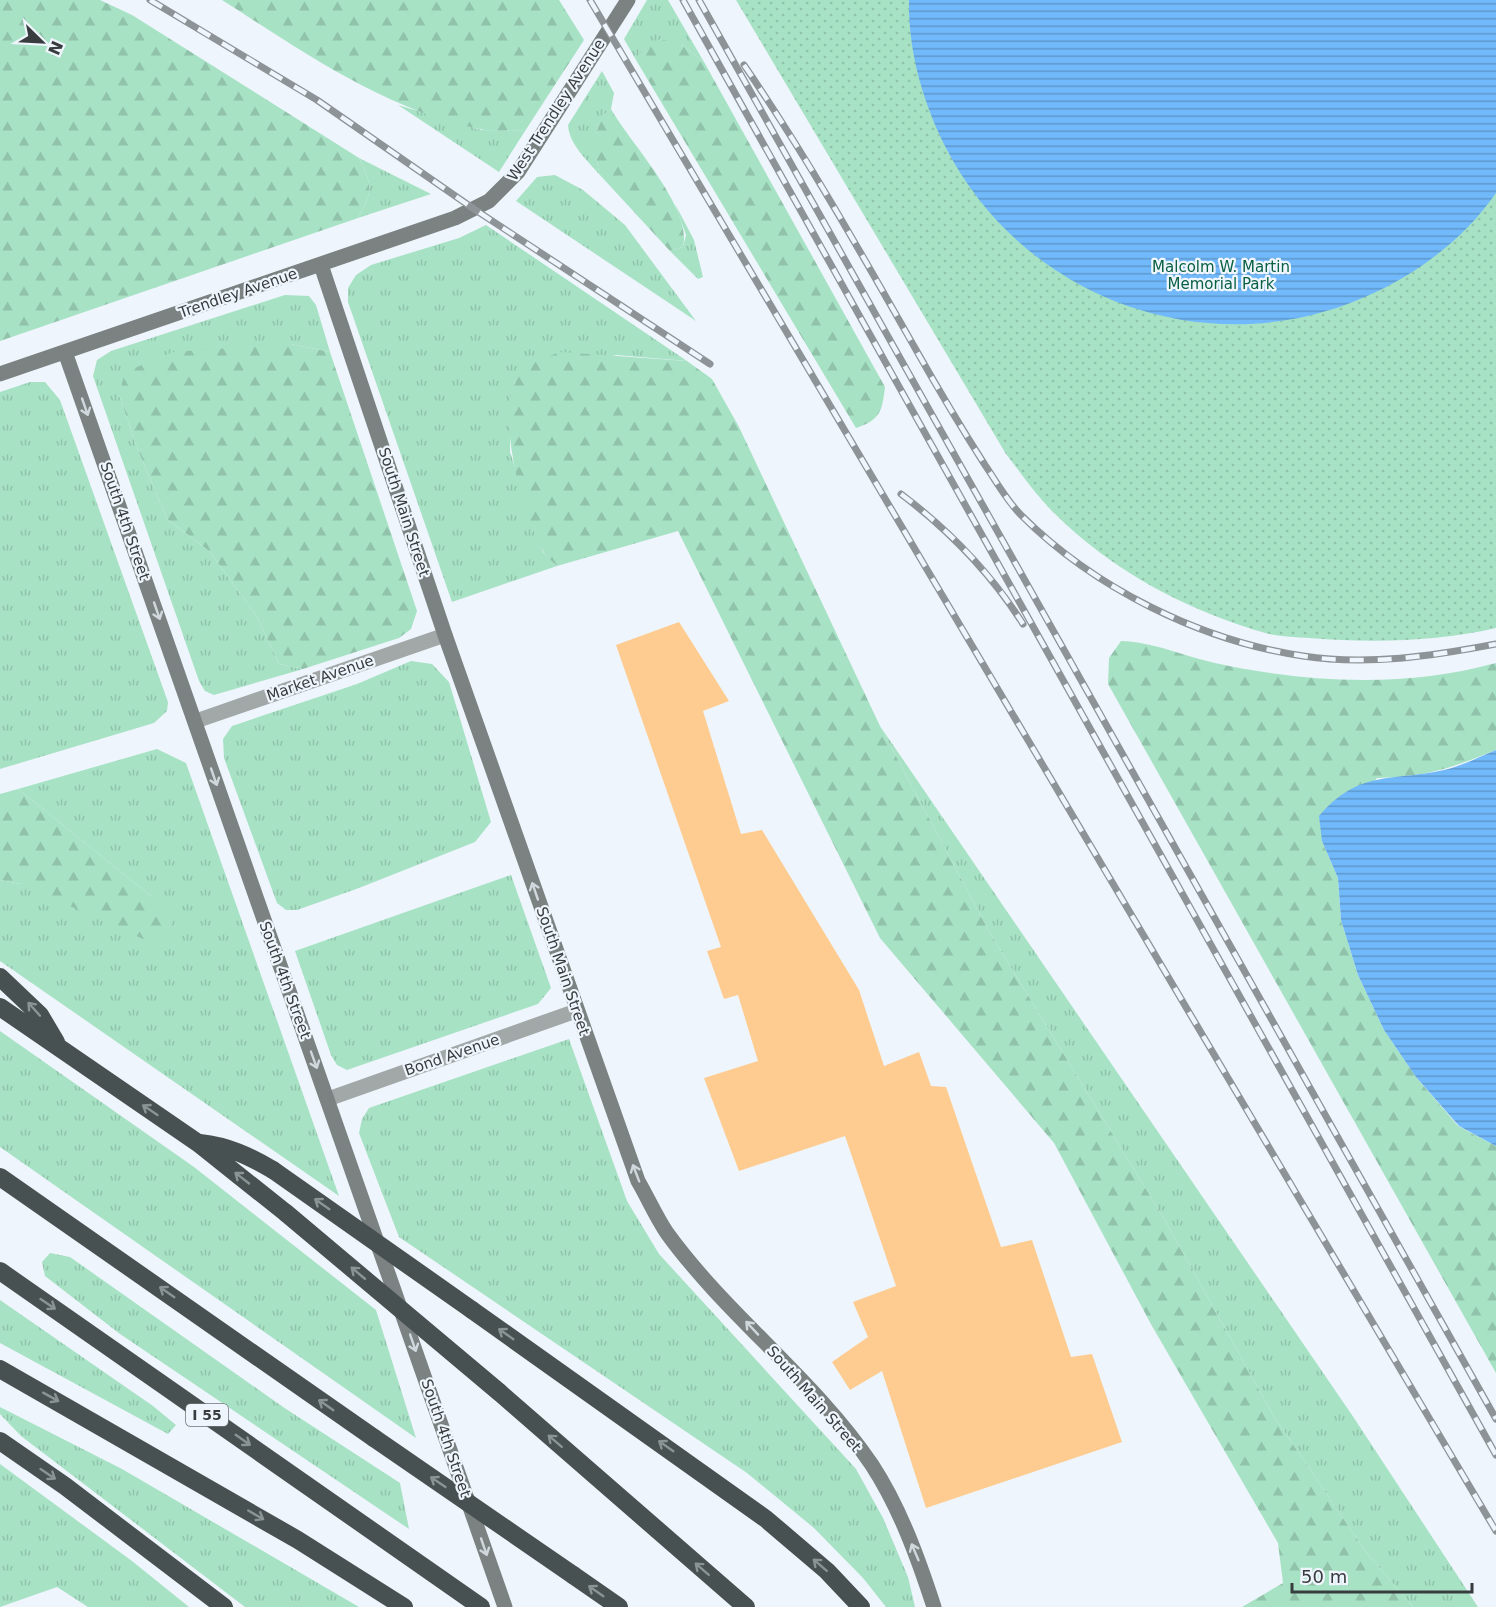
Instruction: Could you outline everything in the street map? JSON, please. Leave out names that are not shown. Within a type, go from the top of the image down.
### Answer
[{"type":"highway","points":[[0,977],[40,1015],[60,1049]]},
{"type":"highway","points":[[0,1008],[198,1143],[286,1213],[499,1392],[746,1607]]},
{"type":"highway","points":[[198,1143],[220,1146],[246,1154],[273,1170],[766,1519],[827,1571],[861,1607]]},
{"type":"highway","points":[[0,1177],[619,1607]]},
{"type":"highway","name":"I 55","points":[[0,1271],[481,1607]]},
{"type":"highway","points":[[0,1369],[298,1539],[404,1607]]},
{"type":"highway","points":[[0,1441],[65,1486],[224,1607]]},
{"type":"street","name":"West Trendley Avenue","points":[[474,209],[489,201],[518,172],[628,0]]},
{"type":"street","name":"Trendley Avenue","points":[[0,374],[321,265],[474,209]]},
{"type":"street","name":"South Main Street","points":[[321,265],[445,636],[638,1181],[666,1232],[704,1277],[830,1413],[872,1466],[918,1557],[934,1607]]},
{"type":"street","name":"South 4th Street","points":[[65,352],[505,1607]]},
{"type":"street","name":"Market Avenue","points":[[196,721],[445,636]]},
{"type":"street","name":"Bond Avenue","points":[[328,1099],[576,1011]]},
{"type":"green space","points":[[0,0],[100,0],[132,15],[359,158],[369,181],[369,194],[358,218],[0,341]]},
{"type":"green space","points":[[222,0],[559,0],[584,40],[525,131],[485,130],[444,120],[377,93],[314,58]]},
{"type":"green space","points":[[647,0],[668,0],[704,62],[681,44],[646,46],[636,60],[624,39]]},
{"type":"green space","name":"Malcolm W. Martin Memorial Park","points":[[736,0],[1496,0],[1496,628],[1427,639],[1380,641],[1333,640],[1269,634],[1239,625],[1180,601],[1125,570],[1099,552],[1046,504],[1006,454]]},
{"type":"green space","points":[[660,39],[681,44],[704,62],[885,387],[881,409],[870,422],[856,428],[636,60],[646,45]]},
{"type":"green space","points":[[602,71],[614,93],[611,109],[604,115],[597,130],[599,174],[575,145],[568,125]]},
{"type":"green space","points":[[398,105],[481,130],[525,131],[499,172]]},
{"type":"green space","points":[[611,109],[670,195],[684,231],[683,247],[670,251],[599,174],[594,142],[601,116]]},
{"type":"green space","points":[[359,158],[431,194],[358,218],[369,194],[369,181]]},
{"type":"green space","points":[[555,175],[583,190],[625,225],[696,321],[516,201],[537,177]]},
{"type":"green space","points":[[675,204],[694,240],[703,277],[698,279],[670,251],[683,247],[686,235]]},
{"type":"green space","points":[[486,225],[687,361],[616,355],[515,382],[510,402],[510,452],[543,552],[557,566],[452,602],[348,302],[348,288],[356,275],[371,265],[459,238]]},
{"type":"green space","points":[[285,295],[309,296],[316,305],[330,352],[291,344],[119,395],[138,450],[167,519],[209,551],[256,615],[279,664],[303,669],[214,695],[205,691],[199,681],[93,376],[97,360],[111,351]]},
{"type":"green space","points":[[291,344],[330,352],[417,611],[411,629],[399,638],[303,669],[279,664],[256,615],[209,551],[167,519],[138,450],[119,395],[125,372],[173,352]]},
{"type":"green space","points":[[560,352],[687,361],[712,379],[739,427],[880,726],[990,933],[1166,1222],[1273,1415],[1366,1552],[1413,1607],[1242,1607],[1283,1583],[1278,1543],[1152,1326],[1054,1143],[880,938],[678,531],[557,566],[543,552],[520,490],[510,441],[509,418],[511,397],[520,375],[535,362]]},
{"type":"green space","points":[[30,382],[45,382],[60,400],[168,702],[167,711],[154,723],[0,769],[0,392]]},
{"type":"green space","points":[[1121,641],[1145,644],[1250,670],[1320,678],[1356,680],[1427,676],[1496,663],[1496,750],[1438,770],[1410,776],[1377,778],[1322,841],[1338,878],[1341,920],[1358,975],[1384,1030],[1416,1077],[1458,1126],[1496,1146],[1496,1373],[1108,684],[1109,658]]},
{"type":"green space","points":[[411,661],[432,664],[449,682],[491,822],[475,842],[359,888],[297,910],[286,910],[277,903],[224,758],[223,739],[232,726],[357,684]]},
{"type":"green space","points":[[880,726],[1354,1418],[1478,1607],[1413,1607],[1366,1552],[1273,1415],[1166,1222],[990,933]]},
{"type":"green space","points":[[157,749],[186,763],[339,1196],[0,961],[0,880],[151,896],[18,789]]},
{"type":"green space","points":[[18,789],[151,896],[173,922],[166,941],[150,942],[21,884],[0,880],[0,794]]},
{"type":"green space","points":[[511,875],[551,988],[538,1004],[347,1070],[337,1065],[331,1055],[295,951]]},
{"type":"green space","points":[[0,1031],[194,1167],[376,1310],[416,1438],[0,1147]]},
{"type":"green space","points":[[569,1039],[627,1201],[659,1254],[856,1469],[883,1518],[908,1577],[915,1607],[886,1607],[863,1578],[814,1528],[747,1473],[399,1237],[359,1133],[362,1119],[369,1108]]},
{"type":"green space","points":[[50,1253],[70,1257],[283,1407],[400,1483],[409,1529],[120,1334],[45,1276],[42,1262]]},
{"type":"green space","points":[[0,1300],[153,1406],[176,1425],[168,1434],[0,1343]]},
{"type":"green space","points":[[0,1407],[122,1469],[359,1607],[245,1607],[21,1436],[0,1414]]},
{"type":"green space","points":[[0,1464],[132,1561],[189,1607],[88,1607],[57,1587],[0,1607]]},
{"type":"water","points":[[909,0],[1496,0],[1496,193],[1458,237],[1412,272],[1378,291],[1317,314],[1255,324],[1193,321],[1133,308],[1076,283],[1025,248],[981,202],[946,148],[930,113],[914,57]]},
{"type":"water","points":[[1496,750],[1496,1146],[1459,1126],[1416,1077],[1384,1030],[1358,975],[1341,920],[1338,878],[1322,841],[1319,816],[1334,801],[1362,784],[1392,777],[1444,770]]},
{"type":"building","points":[[679,622],[729,701],[703,711],[741,834],[762,830],[859,990],[884,1066],[919,1052],[931,1086],[946,1087],[1001,1247],[1032,1240],[1071,1357],[1092,1354],[1122,1442],[926,1508],[882,1371],[850,1390],[832,1362],[868,1337],[853,1302],[896,1286],[845,1136],[739,1171],[704,1078],[758,1061],[738,995],[724,999],[707,951],[721,947],[616,645]]},
{"type":"railway","points":[[150,0],[317,100],[474,209],[710,364]]},
{"type":"railway","points":[[590,0],[1496,1531]]},
{"type":"railway","points":[[683,0],[1496,1455]]},
{"type":"railway","points":[[699,0],[1496,1419]]},
{"type":"railway","points":[[744,65],[811,169],[940,392],[1006,497],[1021,515],[1082,566],[1115,588],[1188,624],[1265,649],[1327,659],[1376,660],[1424,656],[1496,644]]},
{"type":"railway","points":[[901,494],[968,553],[997,587],[1023,624]]}]
